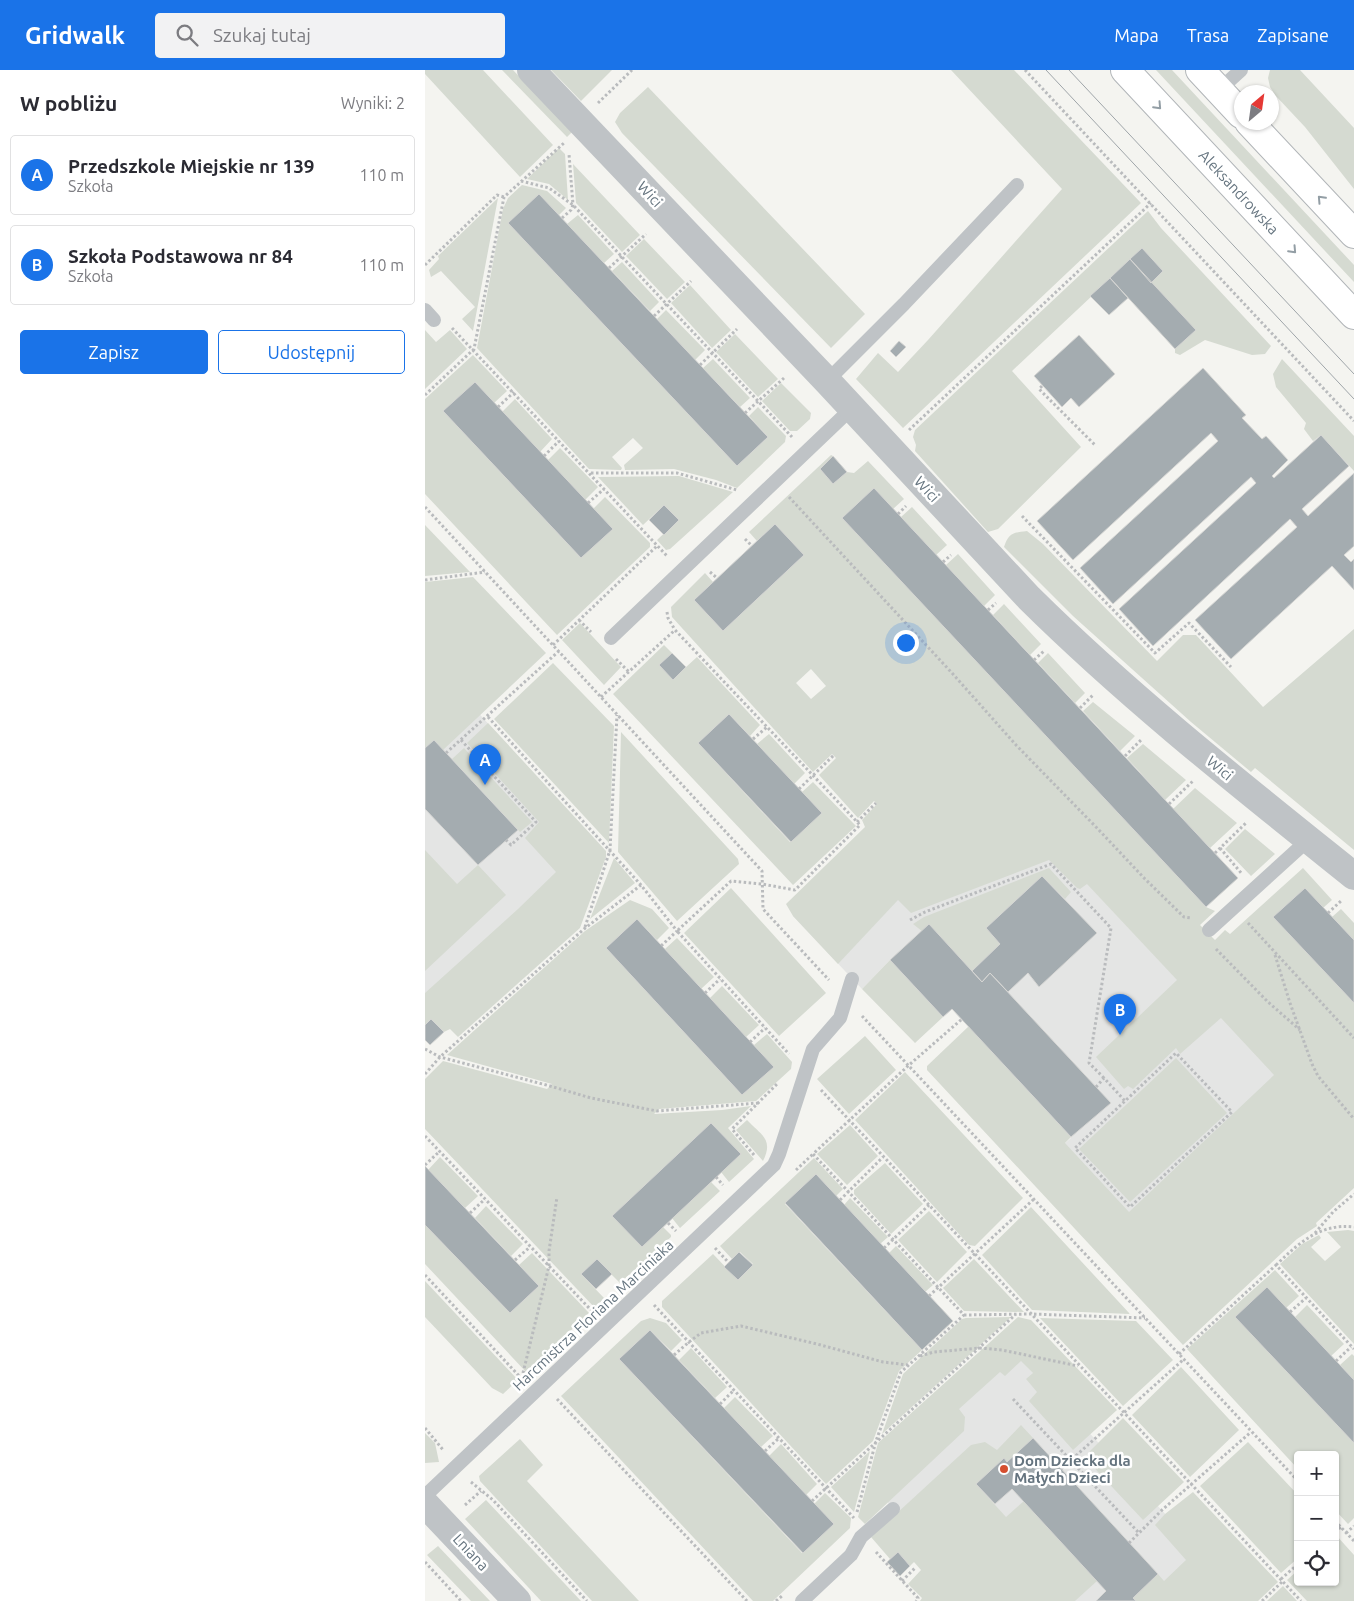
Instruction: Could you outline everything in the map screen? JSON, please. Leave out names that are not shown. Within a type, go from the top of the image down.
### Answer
[{"type":"main road","name":"Aleksandrowska","points":[[1125,70],[1354,314]]},
{"type":"main road","points":[[1200,70],[1234,106]]},
{"type":"main road","points":[[1256,130],[1354,234]]},
{"type":"street","name":"Wici","points":[[531,70],[1059,628],[1196,748],[1354,876]]},
{"type":"street","name":"Lniana","points":[[425,1504],[517,1601]]},
{"type":"lane","points":[[1219,90],[1241,70]]},
{"type":"lane","points":[[827,381],[904,304],[1017,184]]},
{"type":"lane","points":[[611,638],[852,408]]},
{"type":"lane","points":[[1209,930],[1308,840]]},
{"type":"lane","name":"Harcmistrza Floriana Marciniaka","points":[[425,1496],[774,1165],[813,1050],[840,1018],[852,979]]},
{"type":"lane","points":[[802,1601],[851,1555],[861,1537],[893,1508]]},
{"type":"path","points":[[1025,70],[1354,421]]},
{"type":"path","points":[[425,395],[474,349],[504,197],[561,144]]},
{"type":"path","points":[[562,218],[571,210],[573,205],[569,154]]},
{"type":"path","points":[[521,181],[549,188],[573,205],[807,453]]},
{"type":"path","points":[[425,265],[497,195],[504,197]]},
{"type":"path","points":[[889,448],[1151,203]]},
{"type":"path","points":[[609,268],[646,234]]},
{"type":"path","points":[[654,316],[691,281]]},
{"type":"path","points":[[430,315],[453,328],[474,349],[681,571]]},
{"type":"path","points":[[700,365],[737,329]]},
{"type":"path","points":[[745,413],[784,378]]},
{"type":"path","points":[[1042,386],[1039,389],[1096,446]]},
{"type":"path","points":[[498,407],[514,392]]},
{"type":"path","points":[[544,456],[559,441]]},
{"type":"path","points":[[589,473],[677,473],[737,491]]},
{"type":"path","points":[[775,482],[952,673],[1015,745],[1191,924]]},
{"type":"path","points":[[588,503],[604,489]]},
{"type":"path","points":[[1022,516],[1155,653],[1189,623],[1231,667]]},
{"type":"path","points":[[553,645],[658,545]]},
{"type":"path","points":[[425,580],[485,572]]},
{"type":"path","points":[[661,946],[731,882],[762,884],[795,890],[860,825],[675,630],[666,608]]},
{"type":"path","points":[[601,697],[675,630]]},
{"type":"path","points":[[1034,660],[1048,647]]},
{"type":"path","points":[[446,753],[559,651]]},
{"type":"path","points":[[1079,708],[1093,695]]},
{"type":"path","points":[[584,929],[610,850],[617,715]]},
{"type":"path","points":[[488,717],[610,850],[641,885],[677,931],[806,1074],[1301,1601]]},
{"type":"path","points":[[753,739],[767,727]]},
{"type":"path","points":[[1125,756],[1143,737]]},
{"type":"path","points":[[461,740],[536,822],[511,845],[506,840]]},
{"type":"path","points":[[799,789],[833,755]]},
{"type":"path","points":[[1169,804],[1194,780]]},
{"type":"path","points":[[857,822],[876,803]]},
{"type":"path","points":[[1215,853],[1249,821]]},
{"type":"path","points":[[910,920],[925,912],[1051,864],[1111,928],[1089,1063],[1125,1101]]},
{"type":"path","points":[[425,1074],[440,1057],[584,929],[641,885]]},
{"type":"path","points":[[1328,913],[1342,900]]},
{"type":"path","points":[[1235,906],[1257,934],[1354,1038]]},
{"type":"path","points":[[1184,917],[1197,919],[1209,930]]},
{"type":"path","points":[[1212,945],[1268,1002],[1301,1030]]},
{"type":"path","points":[[1275,953],[1311,1064],[1318,1076],[1354,1119]]},
{"type":"path","points":[[705,993],[721,979]]},
{"type":"path","points":[[962,1019],[813,1154],[964,1315]]},
{"type":"path","points":[[750,1042],[765,1028]]},
{"type":"path","points":[[425,1049],[440,1057],[591,1098],[657,1112],[758,1103]]},
{"type":"path","points":[[1176,1053],[1231,1112],[1130,1207],[1075,1148],[1125,1101],[1176,1053]]},
{"type":"path","points":[[1096,1087],[1104,1078]]},
{"type":"path","points":[[425,1136],[606,1325]]},
{"type":"path","points":[[425,1165],[440,1151]]},
{"type":"path","points":[[840,1200],[883,1157]]},
{"type":"path","points":[[1315,1234],[1333,1212],[1354,1194]]},
{"type":"path","points":[[521,1378],[549,1266],[549,1250],[557,1198]]},
{"type":"path","points":[[470,1214],[485,1199]]},
{"type":"path","points":[[929,1296],[1034,1199]]},
{"type":"path","points":[[885,1248],[929,1205]]},
{"type":"path","points":[[668,1222],[678,1234]]},
{"type":"path","points":[[1179,1354],[1299,1242],[1328,1229],[1354,1227]]},
{"type":"path","points":[[515,1260],[530,1247]]},
{"type":"path","points":[[714,1248],[729,1263]]},
{"type":"path","points":[[1276,1265],[1353,1348],[1336,1361]]},
{"type":"path","points":[[425,1275],[521,1378],[543,1384],[747,1601]]},
{"type":"path","points":[[641,1292],[855,1519],[876,1442],[901,1372],[964,1315],[1031,1314],[1145,1318]]},
{"type":"path","points":[[1290,1312],[1306,1298]]},
{"type":"path","points":[[812,1501],[1016,1314]]},
{"type":"path","points":[[674,1355],[701,1333],[741,1326],[883,1362],[909,1365]]},
{"type":"path","points":[[917,1357],[934,1352],[981,1348],[1003,1350],[1080,1367]]},
{"type":"path","points":[[1061,1469],[1184,1359]]},
{"type":"path","points":[[720,1404],[734,1390]]},
{"type":"path","points":[[1013,1399],[1139,1533]]},
{"type":"path","points":[[425,1428],[456,1467],[493,1500],[587,1601]]},
{"type":"path","points":[[1129,1543],[1251,1432]]},
{"type":"path","points":[[765,1451],[779,1438]]},
{"type":"path","points":[[463,1506],[481,1491]]},
{"type":"path","points":[[1346,1533],[1354,1526]]},
{"type":"path","points":[[1341,1527],[1354,1541]]},
{"type":"path","points":[[861,1537],[918,1598],[915,1601]]},
{"type":"path","points":[[425,1562],[461,1601]]},
{"type":"path","points":[[902,1581],[915,1568]]},
{"type":"path","points":[[1262,1601],[1294,1568]]},
{"type":"shaded area","points":[[425,70],[483,70],[553,145],[520,177],[425,74]]},
{"type":"shaded area","points":[[502,70],[513,70],[572,132],[567,137]]},
{"type":"shaded area","points":[[551,70],[612,70],[581,101]]},
{"type":"shaded area","points":[[951,70],[1014,70],[1141,203],[903,428],[856,379],[878,353],[898,372],[1062,189]]},
{"type":"shaded area","points":[[1156,70],[1172,70],[1354,265],[1354,282]]},
{"type":"shaded area","points":[[1270,70],[1300,70],[1354,128],[1354,189],[1305,127],[1279,99],[1279,85],[1270,85],[1268,78]]},
{"type":"shaded area","points":[[648,87],[865,314],[831,348],[622,133],[615,122],[620,113]]},
{"type":"shaded area","points":[[559,148],[565,154],[568,200],[549,184],[527,179]]},
{"type":"shaded area","points":[[573,164],[640,235],[622,252],[576,203]]},
{"type":"shaded area","points":[[522,185],[547,191],[566,208],[559,215],[508,223],[737,466],[768,437],[749,416],[758,407],[786,436],[785,442],[737,488],[716,480],[674,469],[625,470],[624,465],[643,448],[633,438],[612,457],[622,468],[621,470],[589,469],[477,348],[503,209],[508,198]]},
{"type":"shaded area","points":[[498,198],[473,331],[462,319],[475,307],[441,271],[431,277],[429,270],[439,259],[438,256]]},
{"type":"shaded area","points":[[1148,211],[1161,228],[1271,346],[1265,354],[1252,355],[1205,340],[1180,355],[1175,353],[1151,283],[1163,271],[1142,249],[1012,371],[1081,447],[998,529],[988,532],[915,451],[916,445],[913,437],[915,430]]},
{"type":"shaded area","points":[[578,215],[614,254],[604,263],[567,224]]},
{"type":"shaded area","points":[[644,239],[685,282],[667,299],[626,256]]},
{"type":"shaded area","points":[[622,262],[659,302],[650,311],[612,271]]},
{"type":"shaded area","points":[[690,285],[731,330],[712,348],[671,303]]},
{"type":"shaded area","points":[[666,310],[705,350],[695,360],[657,319]]},
{"type":"shaded area","points":[[425,330],[436,342],[450,330],[467,349],[425,389]]},
{"type":"shaded area","points":[[735,334],[778,379],[758,397],[716,352]]},
{"type":"shaded area","points":[[473,355],[507,391],[494,403],[475,382],[444,412],[581,558],[613,529],[593,509],[605,497],[650,543],[650,547],[557,635],[425,494],[425,399]]},
{"type":"shaded area","points":[[713,359],[750,398],[740,407],[703,368]]},
{"type":"shaded area","points":[[1282,359],[1354,436],[1354,471],[1321,435],[1313,441],[1304,429],[1306,423],[1276,387],[1273,374]]},
{"type":"shaded area","points":[[781,383],[811,413],[810,419],[797,431],[790,431],[762,401]]},
{"type":"shaded area","points":[[515,399],[552,439],[540,452],[502,412]]},
{"type":"shaded area","points":[[560,448],[598,487],[585,500],[548,460]]},
{"type":"shaded area","points":[[831,455],[833,456],[820,469],[833,484],[847,472],[854,473],[868,461],[904,499],[893,509],[843,518],[1206,907],[1215,911],[1200,925],[1215,940],[1225,930],[1230,934],[1303,868],[1332,900],[1323,908],[1305,888],[1274,917],[1354,1003],[1354,1188],[1316,1223],[1317,1226],[1297,1239],[1183,1345],[927,1070],[927,1066],[969,1026],[1071,1137],[1065,1143],[1129,1212],[1274,1075],[1221,1018],[1180,1054],[1176,1048],[1133,1089],[1128,1086],[1124,1089],[1096,1057],[1177,980],[1087,884],[1080,889],[1077,888],[1049,860],[911,913],[898,900],[838,964],[793,916],[786,904],[865,827],[862,820],[877,804],[874,801],[858,818],[819,775],[836,758],[832,754],[813,772],[672,617],[671,607],[705,573],[713,582],[694,600],[723,631],[804,555],[775,524],[757,541],[749,532]],"holes":[[[811,669],[826,686],[811,699],[796,683]]]},
{"type":"shaded area","points":[[679,476],[733,492],[670,549],[666,550],[657,540],[678,520],[664,505],[643,525],[598,477]]},
{"type":"shaded area","points":[[912,507],[947,545],[936,555],[901,517]]},
{"type":"shaded area","points":[[425,525],[470,572],[425,576]]},
{"type":"shaded area","points":[[1027,531],[1043,544],[1157,661],[1183,635],[1196,635],[1263,707],[1354,629],[1354,850],[1255,768],[1251,772],[1191,722],[1073,616],[1004,547],[1012,534]]},
{"type":"shaded area","points":[[958,554],[995,595],[984,606],[946,565]]},
{"type":"shaded area","points":[[473,577],[546,653],[443,750],[434,740],[425,748],[425,582]]},
{"type":"shaded area","points":[[1004,604],[1041,644],[1030,655],[993,615]]},
{"type":"shaded area","points":[[580,623],[621,667],[604,685],[562,640]]},
{"type":"shaded area","points":[[664,645],[672,653],[659,665],[673,679],[697,657],[760,725],[750,736],[729,714],[698,743],[790,842],[822,813],[802,792],[813,782],[856,826],[793,885],[613,694]]},
{"type":"shaded area","points":[[1048,653],[1085,693],[1075,703],[1038,663]]},
{"type":"shaded area","points":[[425,655],[602,847],[425,999]]},
{"type":"shaded area","points":[[553,663],[614,726],[609,843],[494,719]]},
{"type":"shaded area","points":[[1093,702],[1135,736],[1120,751],[1083,711]]},
{"type":"shaded area","points":[[488,723],[606,851],[606,857],[580,928],[458,1037],[450,1029],[444,1032],[431,1019],[425,1025],[425,993],[556,872],[525,838],[539,822],[467,743]]},
{"type":"shaded area","points":[[621,732],[738,859],[739,864],[677,921],[618,852]]},
{"type":"shaded area","points":[[769,734],[805,773],[794,784],[757,744]]},
{"type":"shaded area","points":[[986,739],[1354,1132],[1181,1331],[1032,1172],[1071,1138],[952,1009],[943,1017],[890,960],[862,989],[793,916]]},
{"type":"shaded area","points":[[1143,744],[1186,780],[1165,800],[1127,758]]},
{"type":"shaded area","points":[[464,748],[532,822],[520,832],[452,759]]},
{"type":"shaded area","points":[[1195,788],[1237,823],[1210,848],[1173,809]]},
{"type":"shaded area","points":[[1245,829],[1275,854],[1251,876],[1225,849]]},
{"type":"shaded area","points":[[425,850],[457,884],[478,865],[506,895],[425,971]]},
{"type":"shaded area","points":[[614,858],[635,883],[590,919]]},
{"type":"shaded area","points":[[1049,868],[1071,892],[1065,899],[1042,876],[986,928],[1000,944],[972,971],[913,924],[924,917]]},
{"type":"shaded area","points":[[731,888],[826,993],[779,1036],[684,933]]},
{"type":"shaded area","points":[[630,900],[652,909],[669,928],[657,940],[637,919],[606,948],[742,1095],[773,1067],[754,1045],[767,1034],[792,1062],[791,1069],[756,1101],[659,1109],[654,1114],[722,1110],[751,1106],[728,1128],[754,1159],[729,1182],[721,1172],[663,1227],[671,1237],[620,1283],[597,1260],[581,1274],[604,1298],[595,1308],[425,1129],[425,1079],[443,1061],[547,1089],[552,1084],[447,1055],[585,931]]},
{"type":"shaded area","points":[[1341,909],[1354,923],[1354,940],[1332,917]]},
{"type":"shaded area","points":[[677,938],[714,977],[701,989],[665,949]]},
{"type":"shaded area","points":[[890,960],[943,1017],[915,1043],[862,989]]},
{"type":"shaded area","points":[[722,986],[759,1025],[746,1037],[710,998]]},
{"type":"shaded area","points":[[865,1036],[896,1070],[849,1114],[817,1079]]},
{"type":"shaded area","points":[[1176,1058],[1227,1113],[1130,1202],[1079,1149]]},
{"type":"shaded area","points":[[905,1072],[1023,1198],[975,1246],[969,1245],[855,1120]]},
{"type":"shaded area","points":[[747,1120],[766,1142],[766,1154],[763,1161],[736,1130]]},
{"type":"shaded area","points":[[850,1125],[878,1156],[847,1185],[817,1154]]},
{"type":"shaded area","points":[[440,1157],[478,1196],[465,1208],[428,1170]]},
{"type":"shaded area","points":[[814,1158],[843,1189],[836,1196],[816,1174],[785,1204],[922,1350],[899,1371],[873,1441],[826,1484],[662,1307],[662,1301],[713,1254],[738,1280],[753,1264],[740,1252],[732,1259],[720,1246]]},
{"type":"shaded area","points":[[885,1163],[923,1204],[891,1234],[854,1194],[854,1190]]},
{"type":"shaded area","points":[[711,1182],[720,1191],[680,1228],[672,1218]]},
{"type":"shaded area","points":[[850,1198],[888,1237],[880,1244],[844,1205]]},
{"type":"shaded area","points":[[486,1206],[523,1244],[511,1256],[475,1218]]},
{"type":"shaded area","points":[[1031,1207],[1130,1314],[1032,1310],[982,1255]]},
{"type":"shaded area","points":[[929,1211],[967,1252],[937,1282],[898,1240]]},
{"type":"shaded area","points":[[425,1225],[510,1313],[539,1286],[519,1265],[532,1253],[589,1313],[527,1373],[425,1264]]},
{"type":"shaded area","points":[[1354,1231],[1354,1344],[1280,1264],[1302,1244],[1319,1235],[1321,1238],[1311,1247],[1325,1261],[1341,1247],[1327,1232]]},
{"type":"shaded area","points":[[896,1246],[933,1285],[925,1292],[889,1253]]},
{"type":"shaded area","points":[[974,1259],[1024,1312],[964,1311],[943,1288]]},
{"type":"shaded area","points":[[1275,1270],[1299,1296],[1286,1308],[1354,1443],[1354,1518],[1348,1524],[1339,1514],[1339,1451],[1294,1451],[1294,1465],[1187,1349]]},
{"type":"shaded area","points":[[425,1281],[518,1380],[503,1394],[492,1388],[425,1317]]},
{"type":"shaded area","points":[[1307,1305],[1344,1344],[1331,1356],[1295,1317]]},
{"type":"shaded area","points":[[1011,1317],[882,1434],[903,1374],[962,1319]]},
{"type":"shaded area","points":[[1018,1317],[1031,1320],[1117,1410],[1073,1450],[1029,1401],[1037,1392],[1026,1379],[1033,1373],[1021,1361],[1005,1376],[1000,1372],[959,1409],[965,1417],[964,1431],[865,1524],[858,1517],[878,1443]]},
{"type":"shaded area","points":[[650,1318],[666,1323],[682,1340],[671,1351],[650,1330],[619,1359],[802,1553],[833,1524],[814,1504],[825,1493],[851,1518],[850,1528],[773,1601],[753,1601],[561,1396],[641,1321]]},
{"type":"shaded area","points":[[1040,1318],[1136,1321],[1173,1360],[1123,1406]]},
{"type":"shaded area","points":[[691,1348],[727,1387],[715,1398],[679,1360]]},
{"type":"shaded area","points":[[1352,1354],[1354,1356],[1354,1380],[1340,1365]]},
{"type":"shaded area","name":"Dom Dziecka dla Małych Dzieci","points":[[1005,1359],[1020,1359],[1216,1568],[1193,1601],[978,1601],[899,1516],[870,1481]]},
{"type":"shaded area","points":[[1181,1367],[1239,1430],[1190,1477],[1132,1415]]},
{"type":"shaded area","points":[[735,1397],[773,1436],[761,1447],[724,1408]]},
{"type":"shaded area","points":[[1123,1418],[1184,1482],[1143,1520],[1085,1458]]},
{"type":"shaded area","points":[[1021,1425],[1033,1438],[1007,1462],[1003,1459],[976,1484],[1006,1517],[1024,1501],[1097,1581],[1075,1601],[920,1601],[922,1598],[908,1584],[921,1570],[914,1562],[910,1566],[898,1552],[890,1559],[871,1537],[971,1445],[985,1442],[997,1450]]},
{"type":"shaded area","points":[[425,1433],[435,1443],[439,1462],[425,1463]]},
{"type":"shaded area","points":[[520,1439],[543,1465],[527,1481],[639,1601],[592,1601],[480,1481],[479,1476]]},
{"type":"shaded area","points":[[1248,1442],[1294,1491],[1294,1562],[1281,1573],[1200,1486]]},
{"type":"shaded area","points":[[781,1444],[817,1484],[806,1495],[769,1456]]},
{"type":"shaded area","points":[[870,1451],[854,1512],[831,1487]]},
{"type":"shaded area","points":[[1193,1492],[1278,1582],[1258,1601],[1136,1601],[1133,1598],[1158,1574],[1164,1581],[1186,1560],[1155,1525],[1165,1514]]},
{"type":"shaded area","points":[[486,1500],[581,1601],[541,1601],[465,1519]]},
{"type":"shaded area","points":[[1339,1538],[1354,1555],[1354,1601],[1307,1601],[1287,1580],[1294,1574],[1294,1586],[1339,1586]]},
{"type":"shaded area","points":[[438,1546],[490,1601],[471,1601],[427,1555]]},
{"type":"shaded area","points":[[1283,1586],[1297,1601],[1267,1601]]},
{"type":"building","points":[[539,194],[768,437],[737,466],[508,223]]},
{"type":"building","points":[[1142,248],[1163,271],[1151,283],[1130,259]]},
{"type":"building","points":[[1130,259],[1196,330],[1175,349],[1110,278]]},
{"type":"building","points":[[1110,278],[1128,298],[1109,315],[1090,296]]},
{"type":"building","points":[[1079,335],[1115,374],[1079,407],[1071,398],[1062,407],[1034,376]]},
{"type":"building","points":[[899,341],[906,347],[896,357],[890,351]]},
{"type":"building","points":[[1203,368],[1246,415],[1242,418],[1262,439],[1266,436],[1288,460],[1272,476],[1274,478],[1321,435],[1349,466],[1302,509],[1308,516],[1354,473],[1354,546],[1344,555],[1351,562],[1354,559],[1354,590],[1332,566],[1231,659],[1195,620],[1297,527],[1290,519],[1153,646],[1119,609],[1256,483],[1251,477],[1113,604],[1080,568],[1218,441],[1211,433],[1073,560],[1037,521]]},
{"type":"building","points":[[475,382],[613,529],[581,558],[443,411]]},
{"type":"building","points":[[833,456],[847,472],[833,484],[820,469]]},
{"type":"building","points":[[874,488],[1238,878],[1206,907],[842,518]]},
{"type":"building","points":[[664,505],[679,520],[664,535],[649,520]]},
{"type":"building","points":[[775,524],[804,555],[723,631],[694,600]]},
{"type":"building","points":[[672,653],[686,667],[673,680],[659,665]]},
{"type":"building","points":[[729,714],[822,813],[791,842],[698,743]]},
{"type":"building","points":[[434,740],[518,830],[478,865],[425,809],[425,748]]},
{"type":"building","points":[[1042,876],[1097,933],[1039,987],[1028,973],[1008,992],[990,973],[982,982],[972,971],[1000,944],[986,928]]},
{"type":"building","points":[[1305,888],[1354,940],[1354,1003],[1273,917]]},
{"type":"building","points":[[637,919],[774,1067],[742,1095],[606,948]]},
{"type":"building","points":[[929,924],[982,982],[990,973],[1111,1103],[1071,1137],[952,1009],[943,1017],[890,960]]},
{"type":"building","points":[[431,1019],[444,1032],[430,1045],[425,1040],[425,1025]]},
{"type":"building","points":[[711,1123],[741,1154],[642,1247],[612,1216]]},
{"type":"building","points":[[425,1166],[539,1286],[510,1313],[425,1225]]},
{"type":"building","points":[[816,1174],[953,1321],[922,1350],[785,1203]]},
{"type":"building","points":[[739,1252],[753,1265],[738,1280],[724,1267]]},
{"type":"building","points":[[597,1259],[612,1274],[596,1289],[581,1274]]},
{"type":"building","points":[[1267,1287],[1354,1380],[1354,1443],[1235,1317]]},
{"type":"building","points":[[650,1330],[834,1524],[803,1553],[619,1359]]},
{"type":"building","points":[[1033,1438],[1158,1574],[1133,1598],[1136,1601],[1096,1601],[1106,1591],[1012,1489],[995,1504],[976,1484],[1004,1458],[1007,1462]]},
{"type":"building","points":[[898,1552],[910,1566],[900,1576],[887,1562]]},
{"type":"tram line","points":[[1046,70],[1354,399]]},
{"type":"tram line","points":[[1069,70],[1354,374]]},
{"type":"place","name":"Przedszkole Miejskie nr 139","points":[[485,785]]},
{"type":"place","name":"Szkoła Podstawowa nr 84","points":[[1120,1035]]},
{"type":"place","name":"Dom Dziecka dla Małych Dzieci","points":[[1004,1469]]}]
